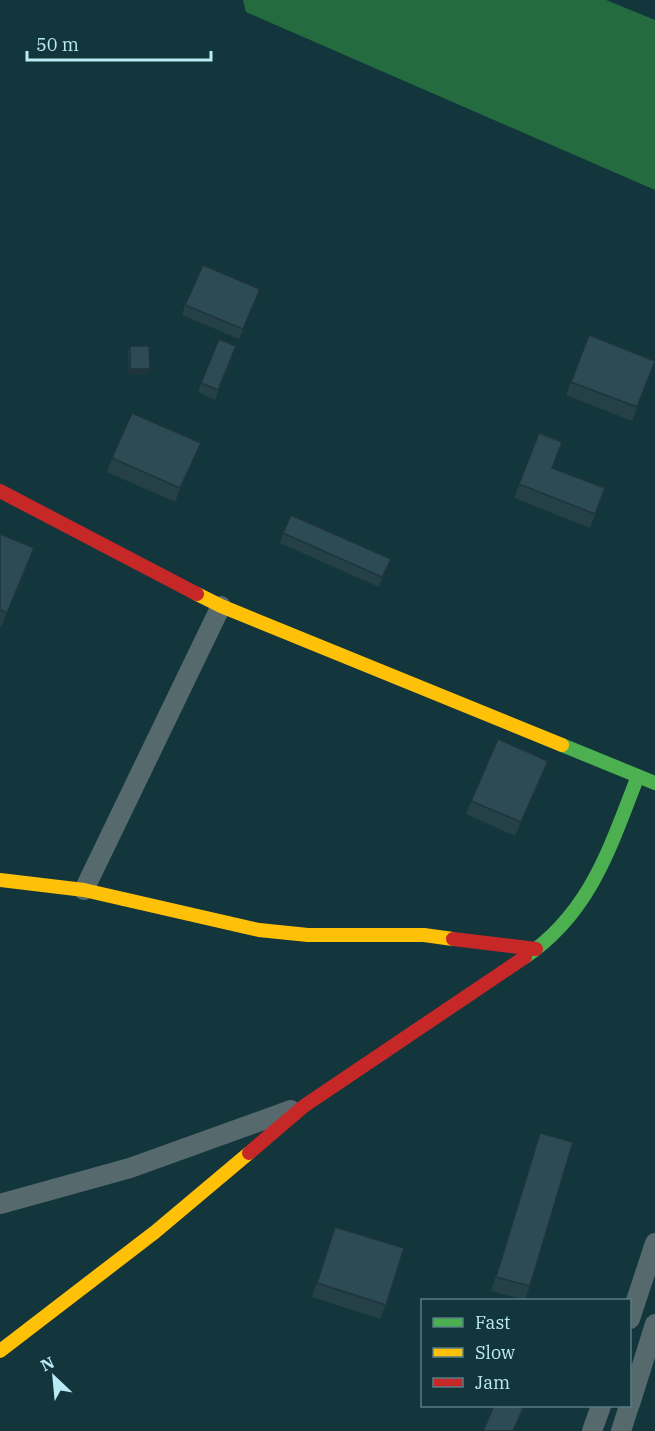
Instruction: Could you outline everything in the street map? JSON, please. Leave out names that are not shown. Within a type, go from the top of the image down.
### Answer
[{"type":"street","points":[[0,491],[221,606],[655,783]]},
{"type":"street","points":[[84,890],[221,606]]},
{"type":"street","points":[[0,1351],[155,1232],[304,1106],[536,949],[575,912],[600,873],[638,776]]},
{"type":"street","points":[[0,880],[84,890],[259,930],[308,935],[424,935],[536,949]]},
{"type":"street","points":[[0,1204],[130,1168],[304,1106]]},
{"type":"street","points":[[631,1316],[655,1243]]},
{"type":"street","points":[[631,1399],[655,1324]]},
{"type":"street","points":[[592,1431],[601,1407]]},
{"type":"street","points":[[621,1431],[628,1407]]},
{"type":"green space","points":[[243,0],[606,0],[655,20],[655,190],[246,12]]},
{"type":"building","points":[[203,265],[260,289],[243,329],[185,305]]},
{"type":"building","points":[[589,335],[655,361],[637,407],[571,382]]},
{"type":"building","points":[[219,339],[236,346],[218,390],[201,383]]},
{"type":"building","points":[[130,346],[149,346],[150,369],[130,369]]},
{"type":"building","points":[[132,413],[201,443],[180,488],[112,458]]},
{"type":"building","points":[[539,433],[562,442],[552,468],[605,488],[595,514],[519,484]]},
{"type":"building","points":[[291,515],[391,559],[382,577],[283,533]]},
{"type":"building","points":[[0,534],[34,548],[7,613],[0,610]]},
{"type":"building","points":[[498,739],[548,761],[521,822],[471,801]]},
{"type":"building","points":[[540,1133],[573,1142],[530,1286],[496,1277]]},
{"type":"building","points":[[335,1227],[404,1248],[386,1305],[317,1283]]},
{"type":"building","points":[[494,1407],[524,1407],[513,1431],[483,1431]]},
{"type":"traffic: fast","points":[[562,745],[655,783]]},
{"type":"traffic: fast","points":[[525,957],[567,920],[582,899],[607,853],[638,776]]},
{"type":"traffic: slow","points":[[197,594],[221,606],[562,745]]},
{"type":"traffic: slow","points":[[0,880],[84,890],[259,930],[308,935],[424,935],[453,939]]},
{"type":"traffic: slow","points":[[0,1351],[155,1232],[249,1153]]},
{"type":"traffic: jam","points":[[0,491],[197,594]]},
{"type":"traffic: jam","points":[[453,939],[536,949]]},
{"type":"traffic: jam","points":[[249,1153],[304,1106],[525,957]]}]
